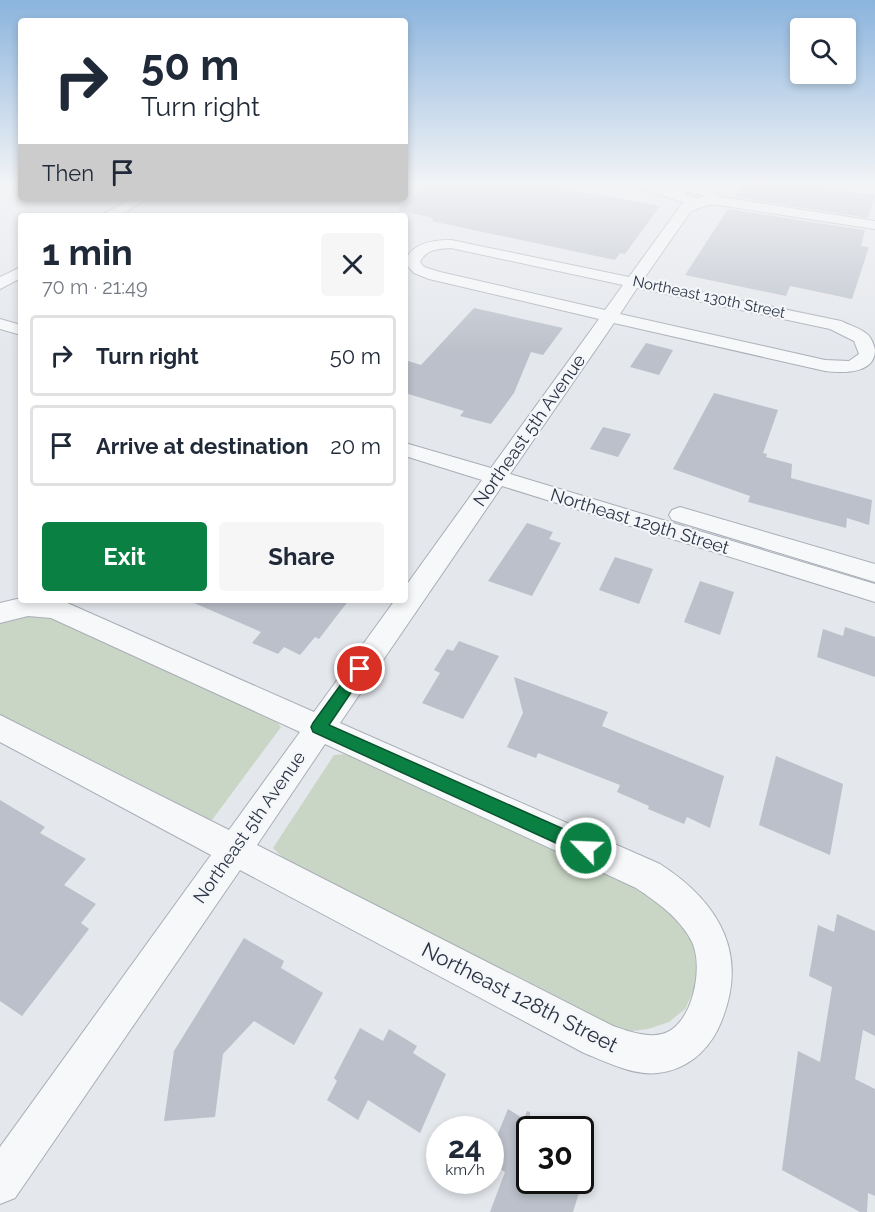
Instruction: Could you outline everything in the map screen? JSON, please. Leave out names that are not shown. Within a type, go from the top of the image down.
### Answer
[{"type":"street","name":"Northeast 5th Avenue","points":[[408,601],[663,241]]},
{"type":"street","name":"Northeast 130th Street","points":[[451,244],[634,281],[835,325],[862,338],[868,354],[867,358],[854,365],[830,366],[610,316],[426,274],[415,266],[413,258],[434,245],[451,244]]},
{"type":"street","points":[[0,272],[18,263]]},
{"type":"street","points":[[0,284],[18,275]]},
{"type":"street","points":[[0,311],[18,316]]},
{"type":"street","points":[[0,324],[18,329]]},
{"type":"street","name":"Northeast 129th Street","points":[[408,433],[501,470],[875,593]]},
{"type":"street","name":"Northeast 129th Street","points":[[408,450],[501,470],[875,573]]},
{"type":"street","name":"Northeast 5th Avenue","points":[[0,1183],[407,603]]},
{"type":"street","name":"Northeast 128th Street","points":[[0,613],[20,606],[39,605],[56,609],[648,876],[676,894],[696,916],[711,943],[716,975],[709,1006],[697,1030],[682,1045],[661,1054],[632,1053],[598,1039],[0,728]]},
{"type":"green space","points":[[20,613],[49,615],[275,720],[281,727],[212,820],[199,818],[0,716],[0,621]]},
{"type":"green space","points":[[347,754],[641,884],[687,928],[694,948],[696,967],[694,990],[685,1009],[669,1022],[648,1029],[625,1032],[597,1025],[283,858],[273,848],[334,755]]},
{"type":"building","points":[[523,241],[635,241],[625,254],[620,253],[615,260]]},
{"type":"building","points":[[707,241],[862,241],[861,246],[869,247],[852,299],[790,286],[786,296],[685,275]]},
{"type":"building","points":[[474,308],[563,328],[543,355],[531,352],[514,393],[491,424],[460,416],[464,411],[408,394],[408,361],[421,365]]},
{"type":"building","points":[[646,343],[673,350],[659,375],[630,367]]},
{"type":"building","points":[[714,393],[778,410],[763,453],[767,454],[766,457],[792,464],[791,478],[872,500],[869,525],[847,518],[846,528],[748,502],[750,496],[673,469]]},
{"type":"building","points":[[603,427],[631,434],[618,457],[590,449]]},
{"type":"building","points":[[527,523],[553,532],[549,539],[561,543],[532,596],[488,581]]},
{"type":"building","points":[[615,557],[653,569],[639,604],[599,590]]},
{"type":"building","points":[[700,581],[734,592],[720,635],[684,622]]},
{"type":"building","points":[[194,603],[347,603],[319,639],[315,637],[300,655],[284,647],[278,654],[252,643],[261,632]]},
{"type":"building","points":[[845,627],[875,637],[875,677],[817,657],[823,629],[843,636]]},
{"type":"building","points":[[459,641],[499,656],[463,719],[422,703],[440,673],[434,670],[447,649],[453,651]]},
{"type":"building","points":[[514,677],[608,712],[602,726],[724,776],[710,828],[687,817],[684,824],[648,809],[649,806],[617,792],[620,785],[538,753],[536,758],[507,747],[523,713]]},
{"type":"building","points":[[776,756],[843,784],[830,855],[759,825]]},
{"type":"building","points":[[0,800],[45,827],[40,833],[86,859],[64,885],[96,904],[81,923],[89,929],[22,1016],[0,1001]]},
{"type":"building","points":[[837,914],[875,931],[875,1036],[863,1030],[855,1079],[875,1089],[875,1196],[868,1193],[867,1212],[860,1212],[782,1170],[798,1051],[820,1062],[832,987],[809,976],[818,925],[834,932]]},
{"type":"building","points":[[244,938],[284,961],[281,968],[323,993],[294,1045],[254,1021],[223,1054],[215,1117],[164,1121],[174,1051]]},
{"type":"building","points":[[360,1028],[383,1041],[389,1029],[417,1046],[413,1053],[446,1074],[420,1133],[368,1100],[358,1120],[327,1100],[337,1081],[334,1078]]},
{"type":"building","points":[[508,1109],[519,1116],[516,1116],[516,1194],[579,1194],[573,1212],[490,1212],[497,1194],[504,1194],[504,1119]]},
{"type":"route","points":[[360,669],[319,727],[586,848]]}]
